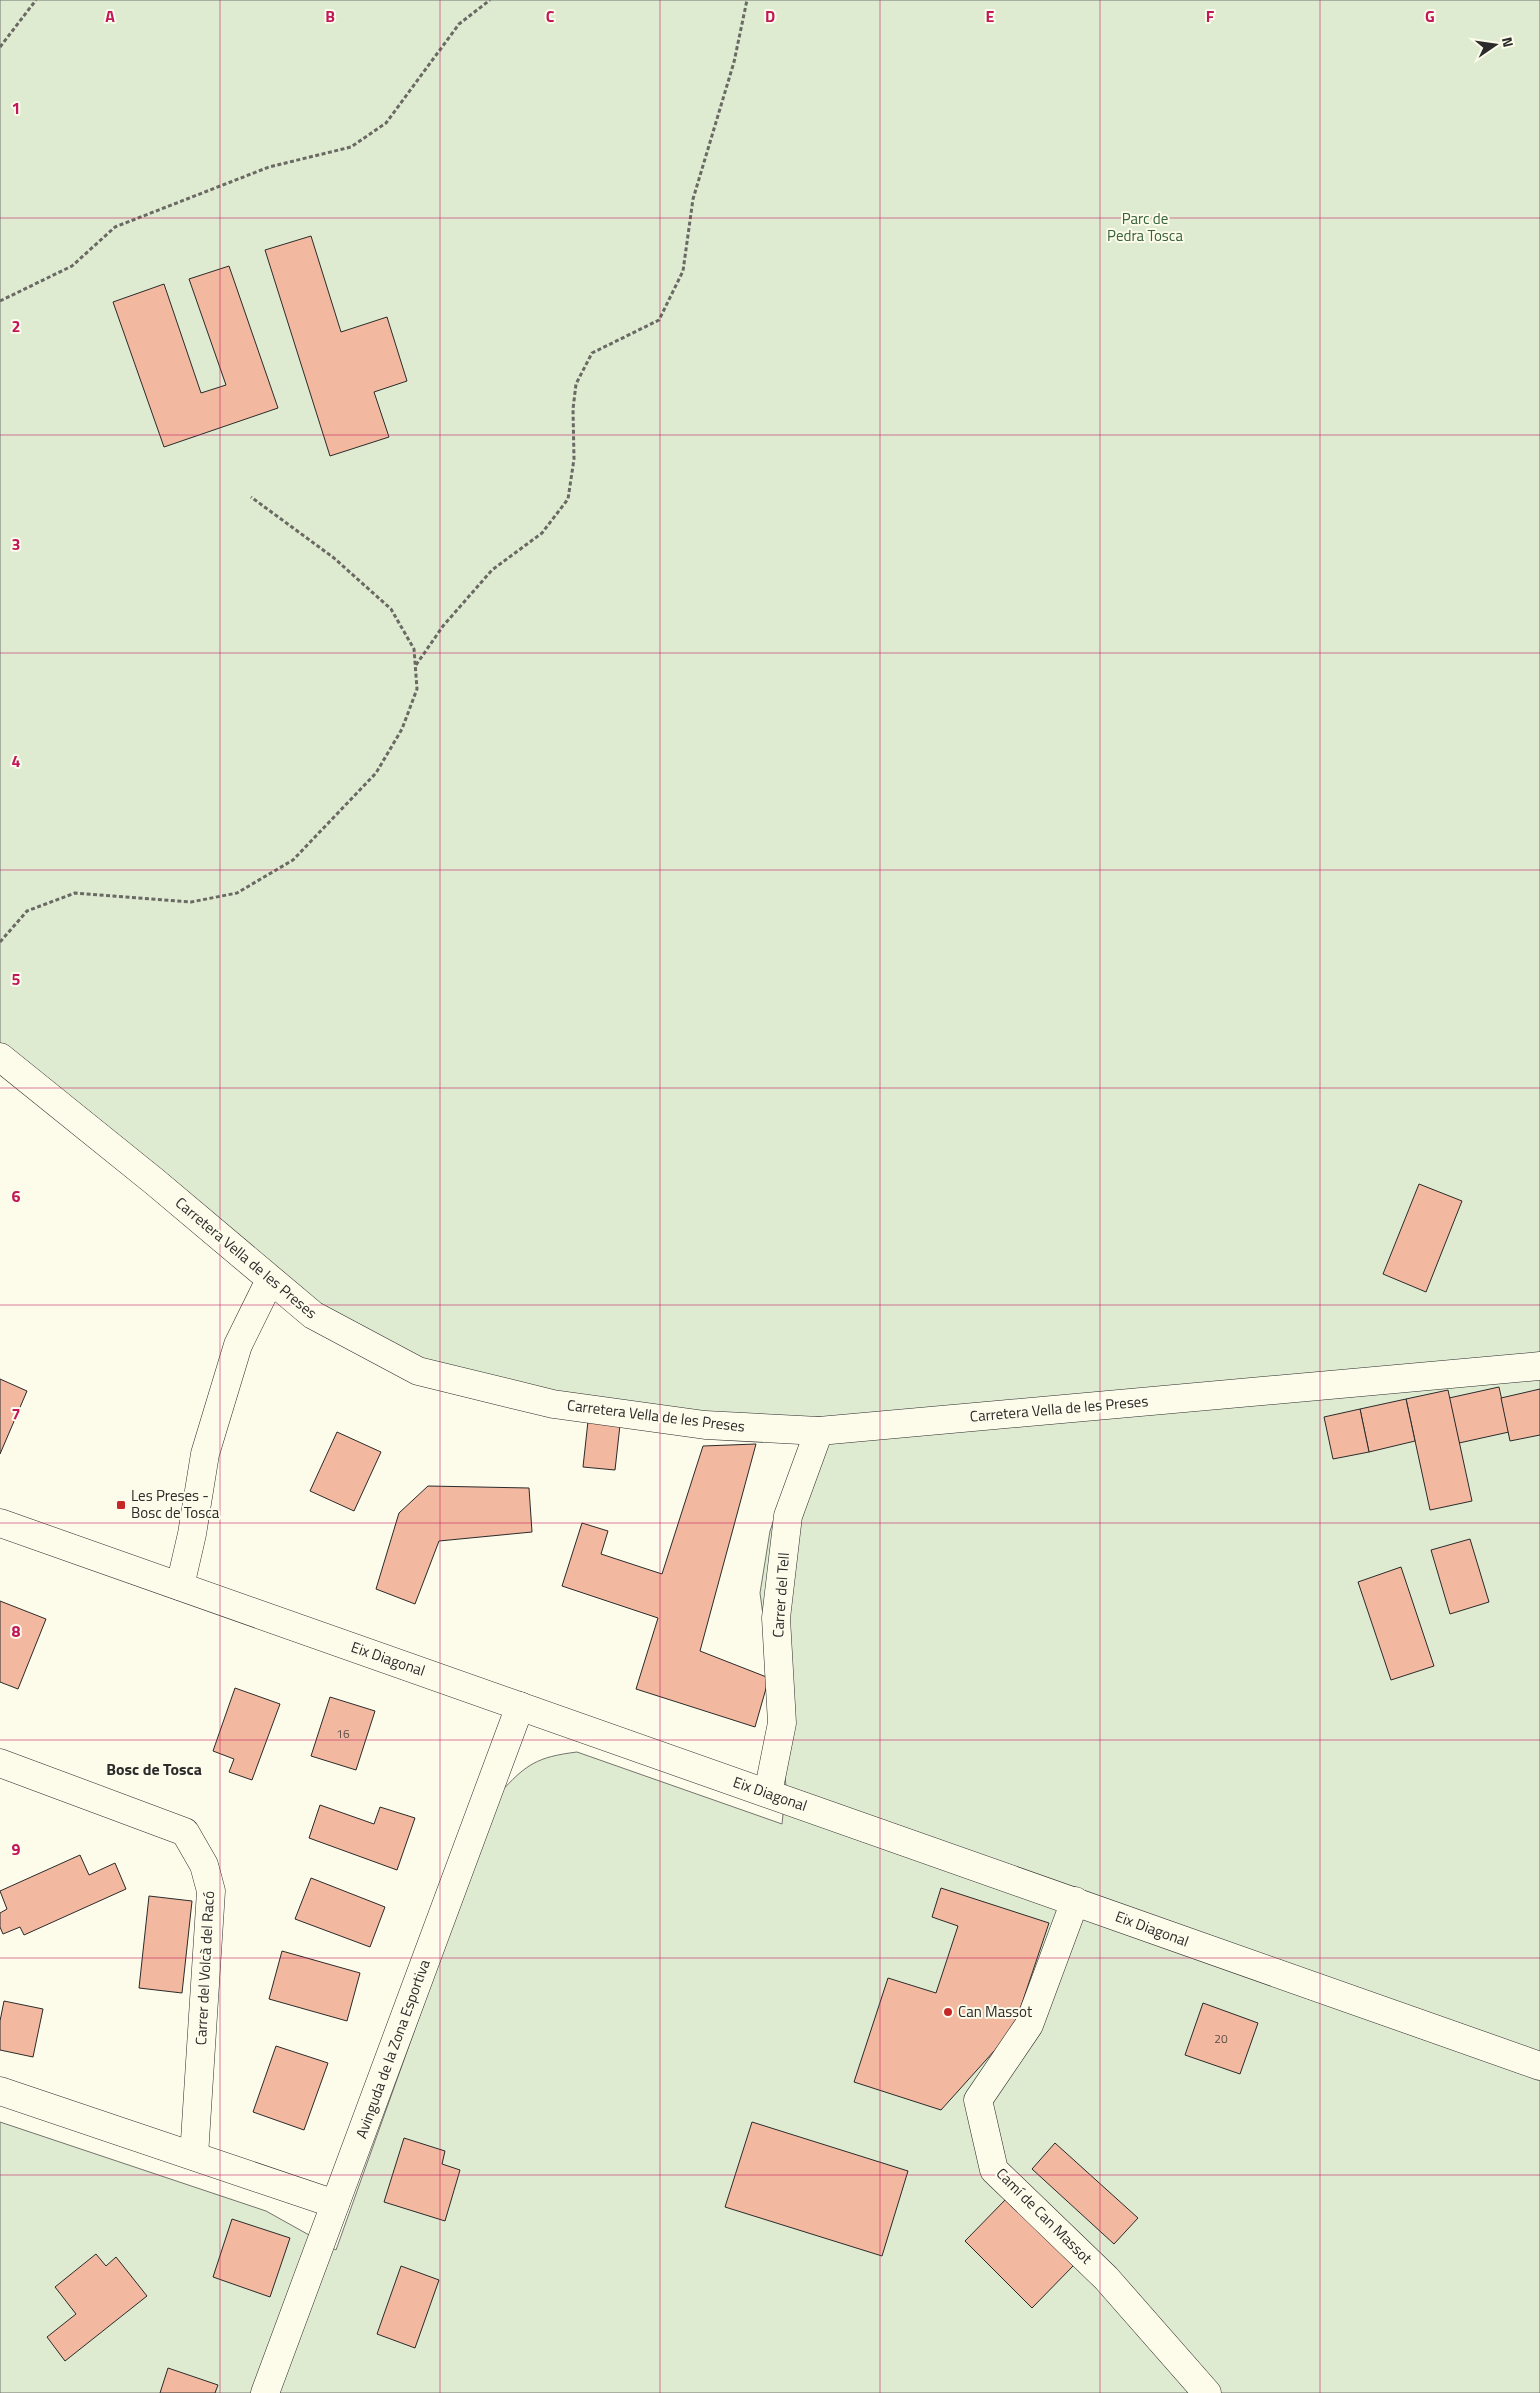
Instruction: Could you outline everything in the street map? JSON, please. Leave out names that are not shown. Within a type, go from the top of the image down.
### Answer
[{"type":"street","name":"Carretera Vella de les Preses","points":[[0,1057],[155,1182],[313,1315],[418,1371],[553,1404],[705,1425],[819,1431],[1540,1366]]},
{"type":"street","points":[[180,1586],[192,1534],[205,1454],[238,1345],[270,1280]]},
{"type":"street","name":"Carrer del Tell","points":[[768,1793],[782,1724],[776,1618],[788,1516],[819,1431]]},
{"type":"street","name":"Eix Diagonal","points":[[0,1523],[1540,2066]]},
{"type":"street","name":"Avinguda de la Zona Esportiva","points":[[265,2393],[520,1706]]},
{"type":"street","name":"Carrer del Volcà del Racó","points":[[0,1763],[185,1832],[204,1864],[211,1891],[194,2156]]},
{"type":"street","name":"Camí de Can Massot","points":[[1075,1901],[1029,2025],[978,2100],[994,2170],[1106,2278],[1207,2393]]},
{"type":"street","points":[[0,2090],[335,2204]]},
{"type":"path","points":[[0,47],[36,0]]},
{"type":"path","points":[[0,301],[72,266],[115,227],[270,167],[351,147],[386,123],[459,24],[490,0]]},
{"type":"path","points":[[415,666],[443,626],[492,570],[542,533],[568,499],[574,459],[576,384],[592,353],[659,320],[683,271],[693,199],[734,62],[747,0]]},
{"type":"path","points":[[0,942],[27,911],[75,893],[192,902],[237,893],[293,860],[376,772],[402,729],[417,689],[414,650],[391,609],[334,558],[251,498]]},
{"type":"green space","name":"Parc de Pedra Tosca","points":[[0,0],[1540,0],[1540,2393],[0,2393],[0,2122],[266,2211],[336,2250],[499,1794],[517,1775],[533,1764],[552,1756],[577,1752],[782,1824],[786,1785],[760,1593],[770,1531],[794,1461],[817,1435],[434,1387],[0,1071]]},
{"type":"building","points":[[311,236],[341,332],[387,317],[407,381],[374,392],[389,437],[330,456],[265,250]]},
{"type":"building","points":[[229,266],[278,408],[164,447],[113,302],[164,284],[201,393],[226,385],[189,279]]},
{"type":"building","points":[[1419,1184],[1462,1201],[1426,1292],[1383,1274]]},
{"type":"building","points":[[0,1379],[27,1391],[0,1454]]},
{"type":"building","points":[[1499,1387],[1509,1432],[1459,1443],[1449,1398]]},
{"type":"building","points":[[1540,1389],[1540,1435],[1510,1441],[1501,1398]]},
{"type":"building","points":[[1448,1390],[1472,1501],[1430,1510],[1406,1399]]},
{"type":"building","points":[[1406,1399],[1415,1441],[1369,1452],[1360,1409]]},
{"type":"building","points":[[1360,1409],[1369,1452],[1333,1459],[1324,1417]]},
{"type":"building","points":[[588,1421],[620,1425],[615,1470],[583,1467]]},
{"type":"building","points":[[337,1432],[381,1452],[354,1511],[310,1491]]},
{"type":"building","points":[[756,1444],[700,1651],[769,1678],[755,1727],[636,1689],[658,1618],[562,1586],[582,1523],[608,1531],[601,1554],[662,1574],[703,1446]]},
{"type":"building","points":[[428,1486],[529,1488],[532,1532],[439,1541],[415,1604],[376,1589],[399,1513]]},
{"type":"building","points":[[1470,1539],[1489,1602],[1450,1614],[1431,1550]]},
{"type":"building","points":[[1401,1567],[1434,1666],[1391,1680],[1358,1582]]},
{"type":"building","points":[[0,1601],[46,1619],[18,1689],[0,1682]]},
{"type":"building","points":[[235,1688],[280,1704],[252,1780],[229,1772],[234,1759],[213,1751]]},
{"type":"building","points":[[330,1697],[375,1711],[356,1770],[311,1756]]},
{"type":"building","points":[[320,1805],[374,1824],[380,1807],[415,1818],[397,1870],[309,1838]]},
{"type":"building","points":[[80,1855],[89,1875],[115,1863],[126,1889],[24,1935],[20,1927],[3,1934],[0,1927],[0,1913],[7,1909],[0,1891]]},
{"type":"building","points":[[311,1878],[385,1907],[370,1947],[295,1919]]},
{"type":"building","name":"Can Massot","points":[[941,1888],[1049,1923],[1013,2030],[941,2110],[854,2082],[888,1978],[936,1993],[958,1926],[932,1917]]},
{"type":"building","points":[[149,1896],[192,1901],[182,1993],[139,1988]]},
{"type":"building","points":[[282,1951],[360,1973],[347,2021],[269,1999]]},
{"type":"building","points":[[4,2001],[43,2009],[33,2057],[0,2050],[0,2021]]},
{"type":"building","points":[[1203,2003],[1258,2023],[1240,2074],[1185,2055]]},
{"type":"building","points":[[276,2046],[328,2063],[304,2130],[253,2112]]},
{"type":"building","points":[[752,2122],[908,2171],[882,2256],[725,2207]]},
{"type":"building","points":[[404,2138],[445,2151],[442,2164],[460,2170],[445,2221],[384,2202]]},
{"type":"building","points":[[1055,2143],[1138,2218],[1114,2244],[1032,2169]]},
{"type":"building","points":[[1007,2198],[1074,2265],[1032,2308],[965,2241]]},
{"type":"building","points":[[232,2219],[290,2238],[270,2297],[213,2277]]},
{"type":"building","points":[[96,2254],[106,2266],[116,2257],[147,2296],[65,2361],[47,2337],[76,2314],[55,2287]]},
{"type":"building","points":[[401,2266],[439,2280],[415,2348],[377,2334]]},
{"type":"building","points":[[168,2368],[218,2385],[215,2393],[160,2393]]},
{"type":"place","name":"Les Preses - Bosc de Tosca","points":[[121,1505]]},
{"type":"place","name":"Can Massot","points":[[948,2012]]},
{"type":"district","name":"Bosc de Tosca","points":[[154,1769]]}]
